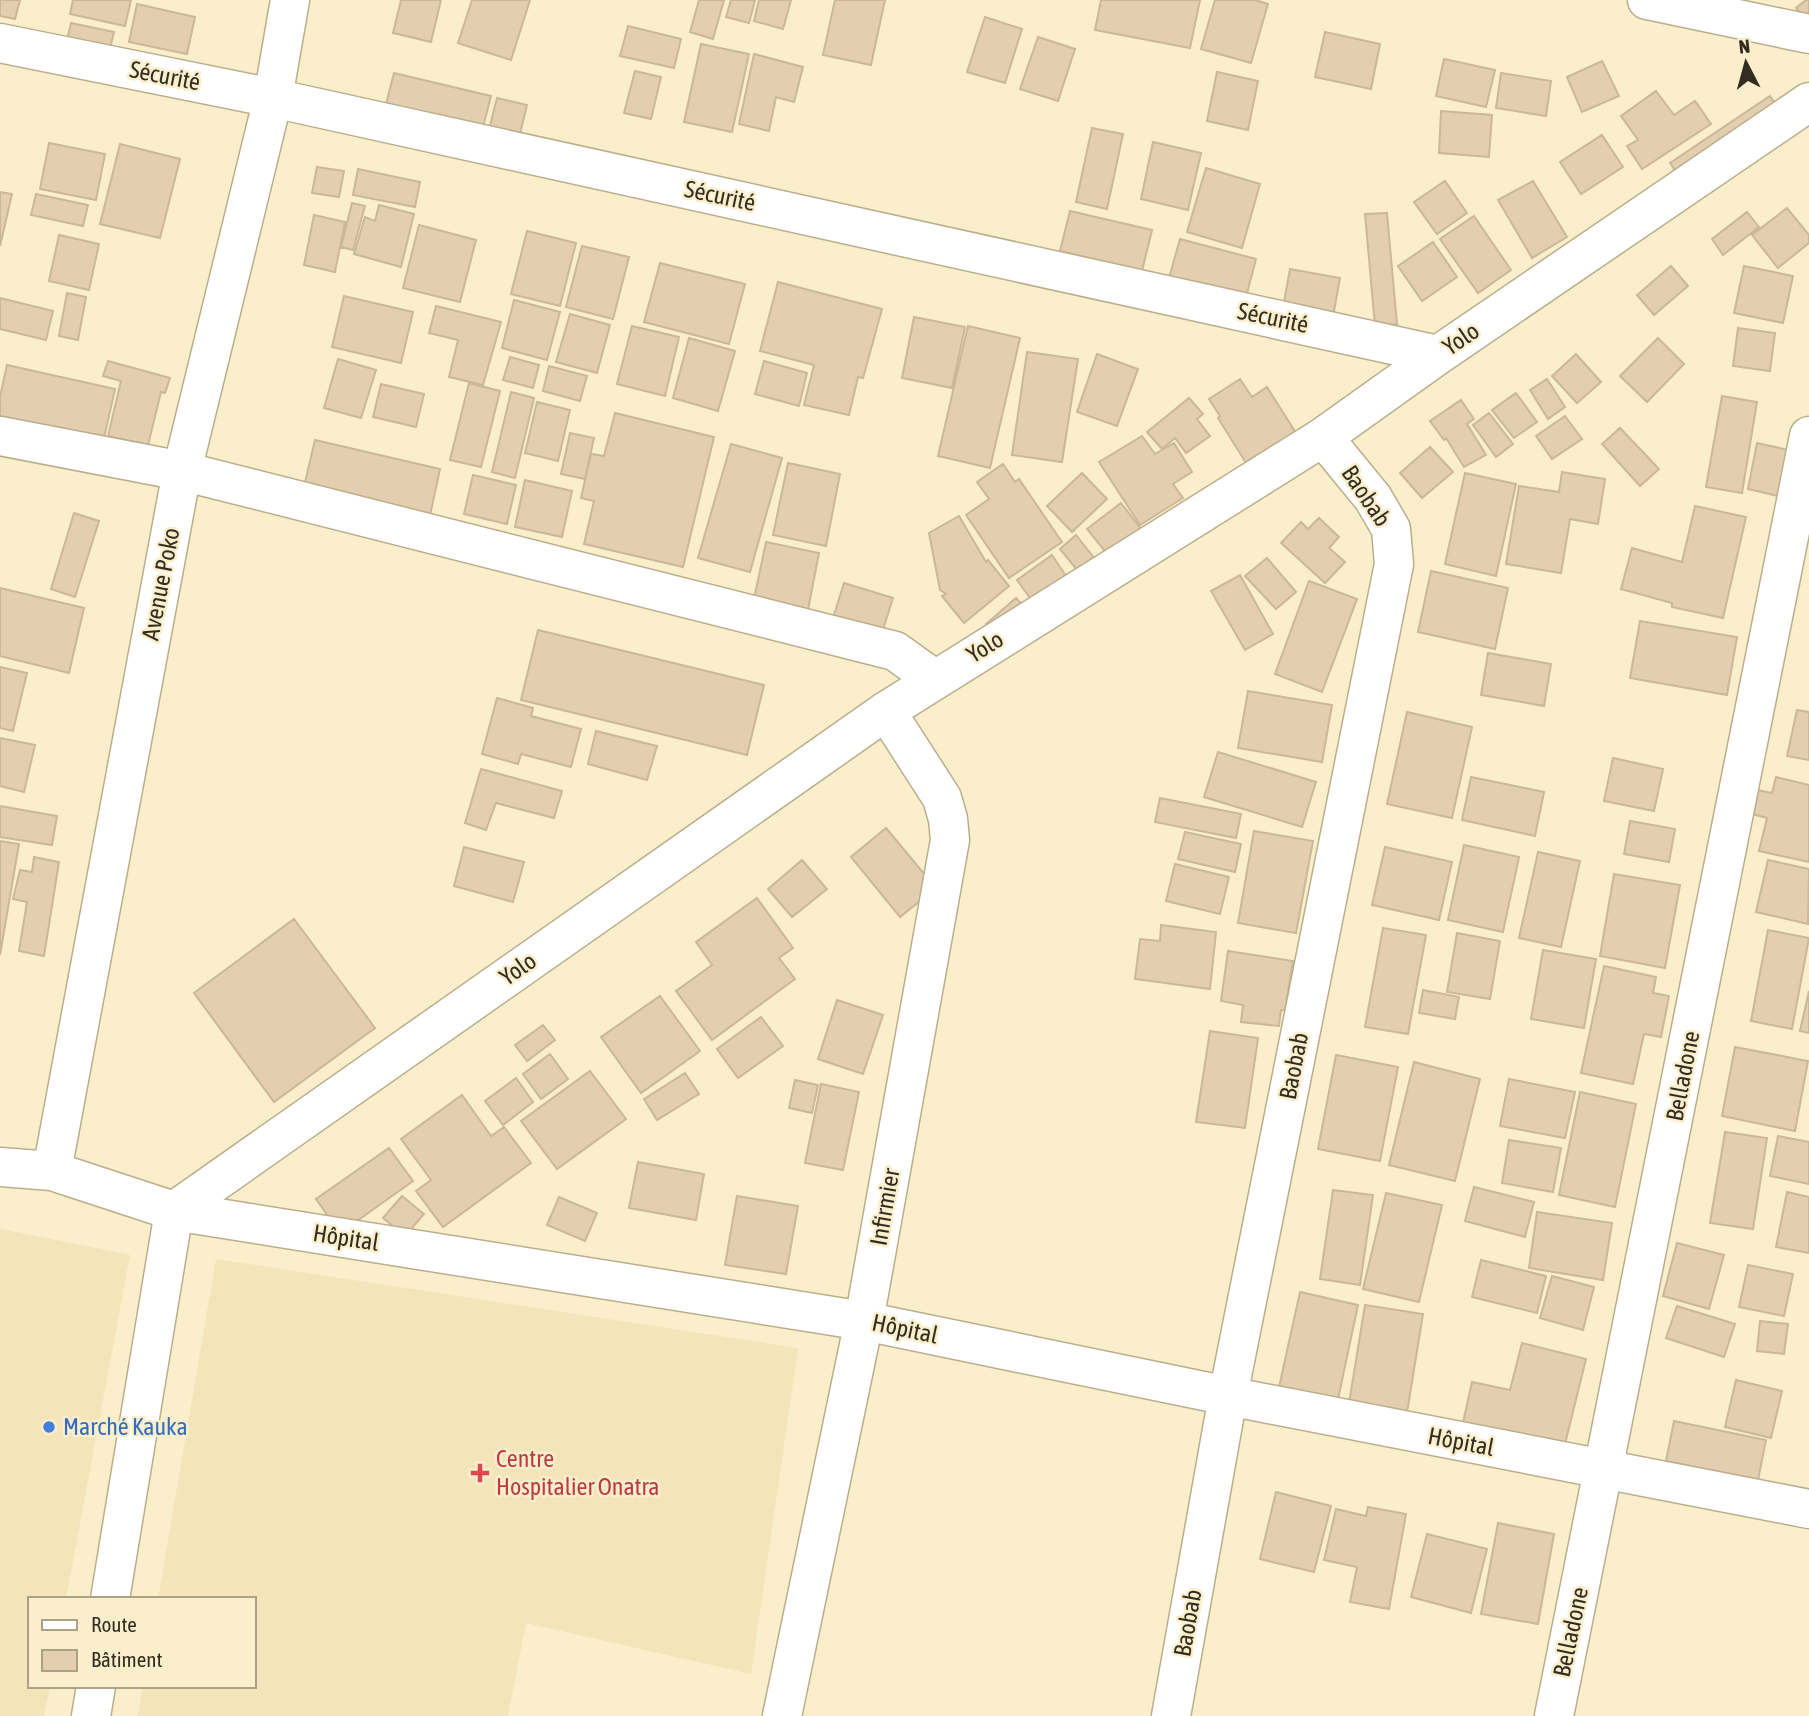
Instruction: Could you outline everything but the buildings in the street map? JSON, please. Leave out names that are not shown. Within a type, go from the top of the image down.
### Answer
[{"type":"street","name":"Avenue Poko","points":[[52,1171],[182,471],[273,98],[290,0]]},
{"type":"street","points":[[1647,0],[1809,34]]},
{"type":"street","name":"Sécurité","points":[[0,43],[273,98],[1438,355]]},
{"type":"street","name":"Yolo","points":[[174,1211],[886,710],[1323,437],[1438,355],[1809,102]]},
{"type":"street","points":[[0,436],[182,471],[895,651],[934,679]]},
{"type":"street","name":"Belladone","points":[[1554,1716],[1605,1471],[1809,436]]},
{"type":"street","name":"Baobab","points":[[1171,1716],[1228,1396],[1394,564],[1391,529],[1373,498],[1323,437]]},
{"type":"street","name":"Infirmier","points":[[782,1716],[864,1321],[950,840],[942,798],[886,710]]},
{"type":"street","name":"Hôpital","points":[[0,1167],[52,1171],[174,1211],[864,1321],[1228,1396],[1809,1509]]},
{"type":"street","points":[[110,1597],[174,1211]]},
{"type":"street","points":[[91,1716],[96,1688]]},
{"type":"shaded area","name":"Marché Kauka","points":[[0,1229],[130,1255],[66,1597],[28,1597],[28,1688],[50,1688],[44,1716],[0,1716]]},
{"type":"shaded area","name":"Centre Hospitalier Onatra","points":[[216,1259],[798,1348],[751,1674],[526,1623],[508,1716],[138,1716],[143,1688],[256,1688],[256,1597],[158,1597]]},
{"type":"place","name":"Marché Kauka","points":[[49,1427]]},
{"type":"place","name":"Centre Hospitalier Onatra","points":[[480,1473]]}]
